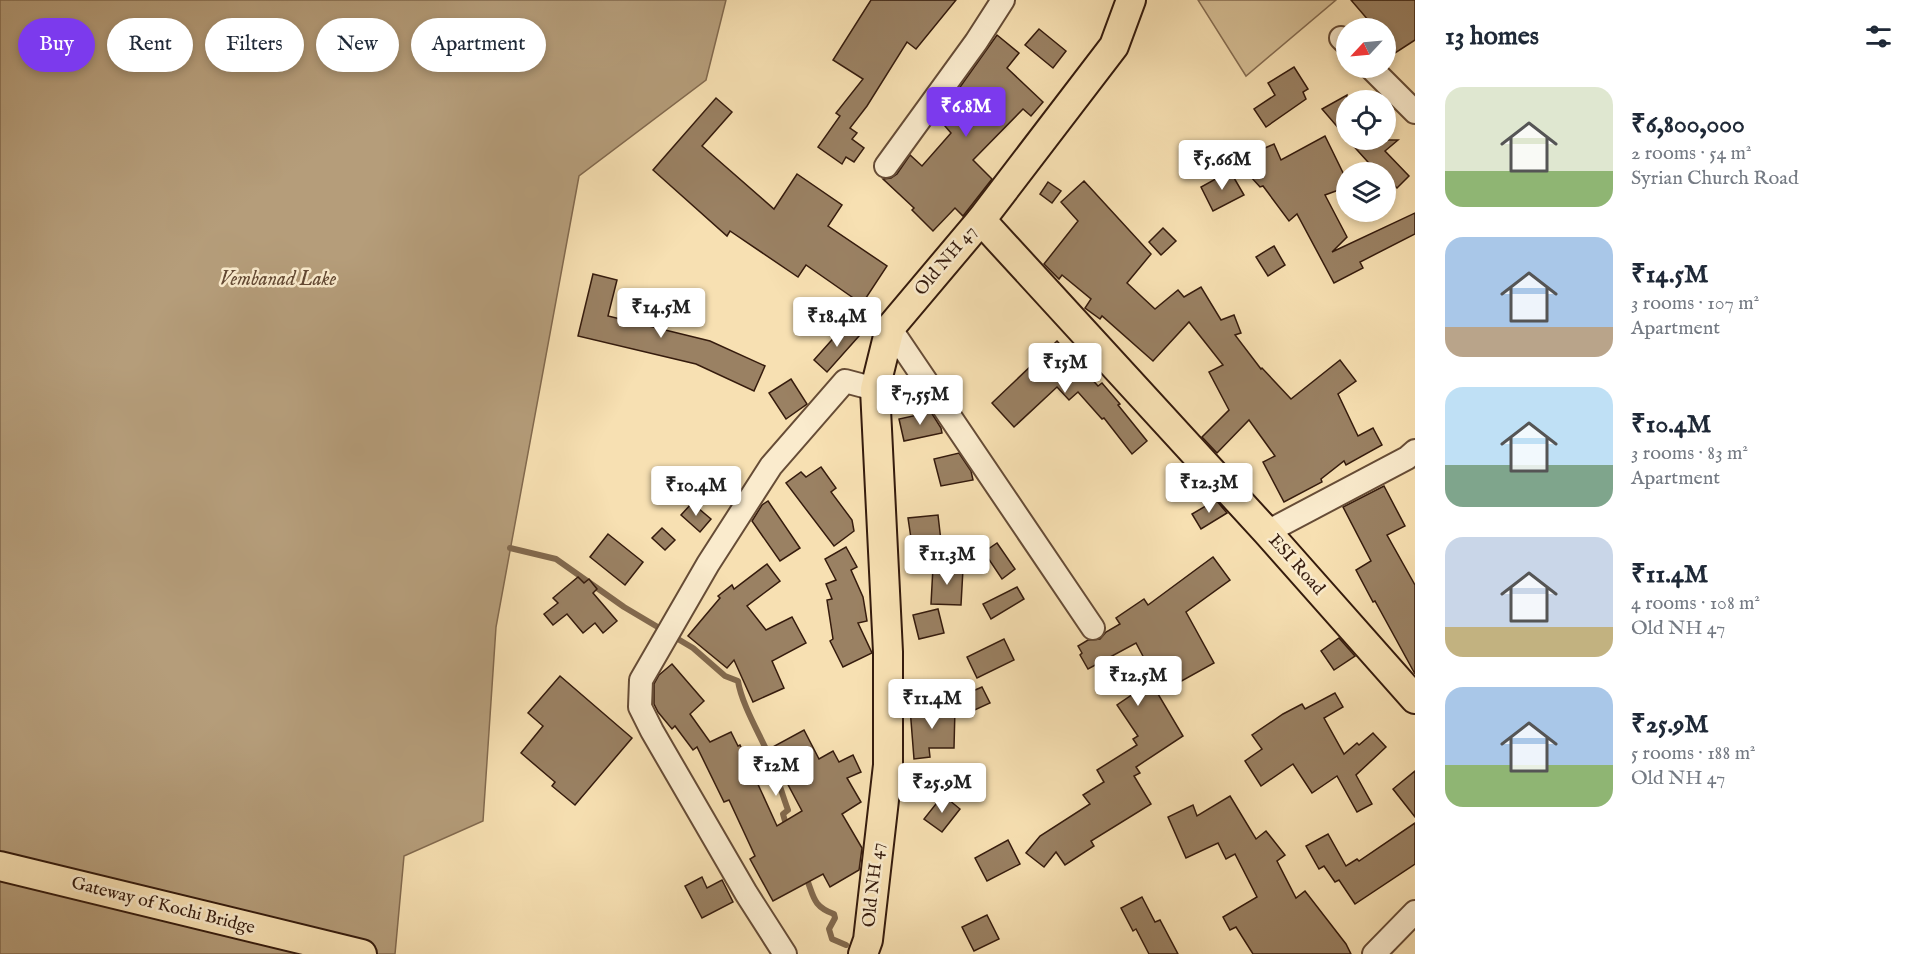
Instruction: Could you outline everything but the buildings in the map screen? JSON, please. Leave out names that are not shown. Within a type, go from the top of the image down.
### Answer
[{"type":"main road","name":"Old NH 47","points":[[863,954],[868,940],[888,765],[888,652],[875,388],[890,328],[981,220],[1114,46],[1131,0]]},
{"type":"main road","name":"ESI Road","points":[[981,220],[1267,532],[1415,699]]},
{"type":"main road","name":"Gateway of Kochi Bridge","points":[[0,866],[362,954]]},
{"type":"street","points":[[886,166],[976,42],[1002,0]]},
{"type":"street","points":[[1381,78],[1415,112]]},
{"type":"street","points":[[890,328],[1093,628]]},
{"type":"street","points":[[785,954],[652,731],[640,707],[641,680],[708,564],[771,466],[845,381],[875,388]]},
{"type":"street","points":[[1267,532],[1407,458],[1415,451]]},
{"type":"street","points":[[1374,954],[1415,912]]},
{"type":"shaded area","points":[[1198,0],[1336,0],[1246,76]]},
{"type":"water","name":"Vembanad Lake","points":[[0,0],[726,0],[706,80],[579,176],[496,627],[483,821],[404,856],[395,954],[0,954]]},
{"type":"waterway","points":[[510,548],[556,559],[624,607],[693,648],[725,676],[738,681],[745,706],[772,762],[788,810],[783,814],[787,828]]},
{"type":"waterway","points":[[806,877],[821,908],[834,914],[835,918],[829,929],[832,939],[846,945]]}]
